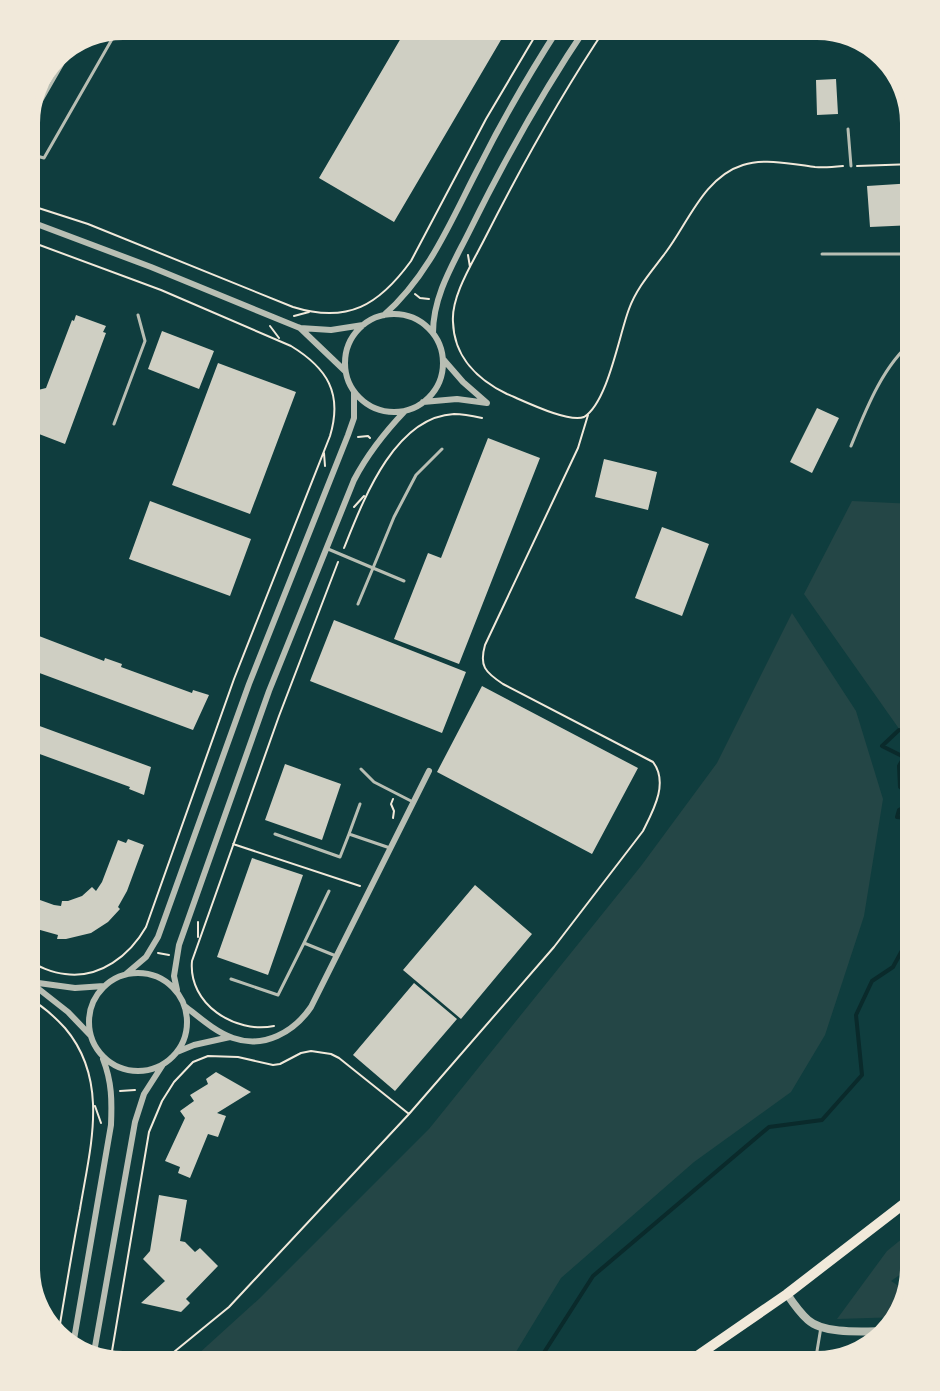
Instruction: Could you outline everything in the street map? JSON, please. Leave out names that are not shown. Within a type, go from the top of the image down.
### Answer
[{"type":"main road","points":[[699,1355],[787,1294],[904,1204]]},
{"type":"street","points":[[36,224],[300,328],[331,330],[363,325],[384,315],[410,290],[431,258],[492,141],[554,36]]},
{"type":"street","points":[[94,1350],[131,1138],[144,1094],[164,1065],[177,1052],[186,1036],[188,1016],[186,1006],[177,990],[174,976],[177,957],[186,925],[269,691],[354,480],[377,443],[405,411],[431,395],[440,378],[442,358],[433,333],[437,301],[465,240],[512,150],[581,36]]},
{"type":"street","points":[[384,315],[415,319],[433,333]]},
{"type":"street","points":[[345,371],[346,350],[350,340],[363,325]]},
{"type":"street","points":[[90,1035],[89,1022],[93,1004],[104,987],[112,980],[138,965],[151,949],[166,915],[253,674],[354,418],[354,393],[345,371],[300,328]]},
{"type":"street","points":[[423,402],[457,399],[487,403],[463,382],[442,358]]},
{"type":"street","points":[[354,393],[372,407],[383,411],[405,411]]},
{"type":"street","points":[[186,1006],[231,1037],[249,1041],[265,1040],[281,1034],[298,1023],[311,1007],[429,771]]},
{"type":"street","points":[[126,974],[152,974],[162,978],[177,990]]},
{"type":"street","points":[[36,981],[75,988],[104,987]]},
{"type":"street","points":[[36,986],[68,1011],[90,1035],[108,1072],[112,1092],[111,1125],[74,1340]]},
{"type":"street","points":[[177,1052],[194,1045],[231,1037]]},
{"type":"street","points":[[102,1057],[118,1067],[129,1070],[145,1071],[164,1065]]},
{"type":"street","points":[[787,1294],[809,1321],[821,1327],[852,1331],[878,1331]]},
{"type":"street","points":[[872,1335],[873,1331]]},
{"type":"lane","points":[[36,156],[44,158],[113,37]]},
{"type":"lane","points":[[38,108],[67,57]]},
{"type":"lane","points":[[848,129],[851,166]]},
{"type":"lane","points":[[822,254],[904,254]]},
{"type":"lane","points":[[114,424],[145,340],[138,315]]},
{"type":"lane","points":[[851,446],[867,406],[904,349]]},
{"type":"lane","points":[[358,604],[394,517],[416,475],[442,449]]},
{"type":"lane","points":[[326,549],[404,580]]},
{"type":"lane","points":[[361,769],[374,782],[413,802]]},
{"type":"lane","points":[[275,834],[340,857],[360,804]]},
{"type":"lane","points":[[349,834],[390,848]]},
{"type":"lane","points":[[231,979],[278,995],[329,891]]},
{"type":"lane","points":[[304,943],[336,956]]},
{"type":"lane","points":[[816,1355],[821,1327]]},
{"type":"path","points":[[36,207],[88,224],[309,312],[332,315],[352,311],[374,298],[397,278],[411,261],[486,119],[535,36]]},
{"type":"path","points":[[588,415],[580,419],[571,418],[493,387],[468,364],[457,344],[452,321],[454,304],[470,267],[553,114],[601,36]]},
{"type":"path","points":[[170,1355],[229,1307],[409,1114],[554,947],[643,831],[657,799],[660,785],[659,774],[653,762],[490,676],[483,668],[482,656],[485,645],[578,448],[588,415],[604,386],[618,352],[628,310],[637,290],[667,251],[697,204],[727,172],[753,163],[816,167],[904,164]]},
{"type":"path","points":[[36,244],[161,290],[281,340],[315,363],[326,376],[332,390],[334,405],[334,422],[324,451],[234,679],[149,919],[137,940],[111,964],[77,975],[63,974],[36,965]]},
{"type":"path","points":[[397,278],[420,298],[454,304]]},
{"type":"path","points":[[279,1023],[273,1026],[256,1027],[237,1022],[215,1012],[202,1000],[192,974],[192,961],[198,940],[279,716],[366,494],[392,453],[415,430],[435,419],[456,414],[482,418]]},
{"type":"path","points":[[348,435],[357,438],[368,436],[392,453]]},
{"type":"path","points":[[392,821],[395,814],[391,804],[396,794]]},
{"type":"path","points":[[233,844],[360,886]]},
{"type":"path","points":[[137,940],[160,955],[167,954],[192,961]]},
{"type":"path","points":[[75,988],[77,975]]},
{"type":"path","points":[[36,1002],[60,1023],[77,1044],[90,1079],[94,1103],[91,1144],[59,1328]]},
{"type":"path","points":[[60,1023],[68,1011]]},
{"type":"path","points":[[112,1354],[147,1144],[156,1114],[174,1082],[194,1062],[208,1056],[238,1057],[273,1065],[311,1051],[331,1054],[409,1114]]},
{"type":"path","points":[[112,1092],[135,1090],[144,1094]]},
{"type":"shaded area","points":[[852,501],[904,504],[904,736],[804,594]]},
{"type":"shaded area","points":[[792,613],[856,711],[883,799],[864,916],[825,1035],[791,1092],[694,1162],[561,1278],[514,1355],[197,1355],[260,1298],[429,1129],[641,866],[717,763]]},
{"type":"shaded area","points":[[904,1237],[904,1272],[891,1281],[902,1288],[901,1291],[888,1317],[837,1319],[887,1251]]},
{"type":"building","points":[[402,36],[503,36],[394,222],[319,178]]},
{"type":"building","points":[[836,79],[838,114],[817,115],[816,80]]},
{"type":"building","points":[[904,184],[904,225],[870,227],[867,186]]},
{"type":"building","points":[[76,315],[106,326],[103,332],[106,333],[65,444],[36,433],[36,390],[46,388],[72,320],[74,321]]},
{"type":"building","points":[[162,331],[214,351],[199,389],[148,369]]},
{"type":"building","points":[[218,363],[296,392],[250,514],[172,485]]},
{"type":"building","points":[[817,408],[839,418],[812,473],[790,462]]},
{"type":"building","points":[[488,438],[540,458],[459,664],[394,639],[428,553],[441,558]]},
{"type":"building","points":[[604,459],[657,472],[648,510],[595,497]]},
{"type":"building","points":[[150,501],[251,539],[230,596],[129,559]]},
{"type":"building","points":[[662,527],[709,544],[682,616],[635,598]]},
{"type":"building","points":[[334,620],[466,672],[442,733],[310,681]]},
{"type":"building","points":[[36,635],[104,661],[105,658],[122,664],[121,667],[192,693],[193,690],[209,695],[193,730],[36,672]]},
{"type":"building","points":[[482,686],[638,768],[592,854],[437,772]]},
{"type":"building","points":[[36,725],[151,767],[144,795],[129,789],[130,787],[36,753]]},
{"type":"building","points":[[285,764],[341,784],[322,840],[265,820]]},
{"type":"building","points":[[128,839],[144,845],[127,891],[118,907],[120,909],[108,922],[91,933],[66,939],[57,939],[58,935],[36,929],[36,899],[61,906],[62,901],[82,896],[92,887],[96,891],[102,882],[118,840],[126,843]]},
{"type":"building","points":[[252,858],[303,875],[268,975],[217,957]]},
{"type":"building","points":[[475,885],[532,934],[461,1019],[403,970]]},
{"type":"building","points":[[414,983],[457,1019],[395,1091],[353,1055]]},
{"type":"building","points":[[216,1072],[251,1092],[217,1113],[226,1116],[218,1137],[208,1134],[190,1178],[178,1173],[180,1167],[165,1161],[185,1118],[180,1111],[194,1101],[190,1095],[208,1084],[206,1079]]},
{"type":"building","points":[[159,1195],[187,1200],[180,1241],[185,1242],[195,1252],[200,1248],[218,1266],[186,1299],[190,1303],[181,1312],[141,1303],[165,1281],[143,1259],[150,1251]]},
{"type":"waterway","points":[[899,730],[882,746],[904,757]]},
{"type":"waterway","points":[[904,757],[899,766],[900,787],[904,790]]},
{"type":"waterway","points":[[904,807],[899,810],[897,817],[904,818]]},
{"type":"waterway","points":[[542,1355],[593,1276],[769,1127],[822,1120],[862,1075],[856,1015],[872,981],[893,967],[904,947]]}]
